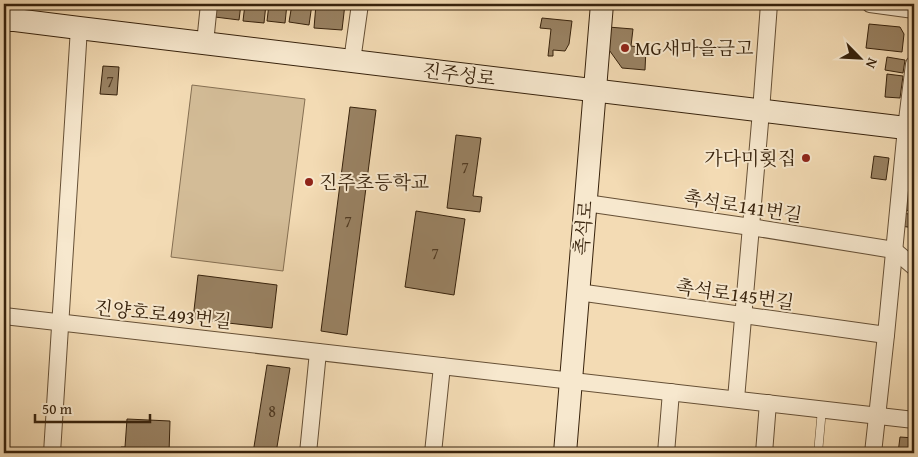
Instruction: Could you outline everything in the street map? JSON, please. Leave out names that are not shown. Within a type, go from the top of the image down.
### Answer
[{"type":"street","points":[[205,43],[209,4]]},
{"type":"street","points":[[352,61],[360,4]]},
{"type":"street","name":"촉석로","points":[[565,453],[602,4]]},
{"type":"street","points":[[736,399],[762,111],[769,4]]},
{"type":"street","points":[[870,4],[914,10]]},
{"type":"street","name":"진주성로","points":[[7,21],[80,28],[910,128]]},
{"type":"street","points":[[52,453],[80,28]]},
{"type":"street","points":[[873,453],[894,250],[910,128],[914,64]]},
{"type":"street","name":"촉석로141번길","points":[[586,203],[894,250]]},
{"type":"street","points":[[894,250],[914,267]]},
{"type":"street","name":"촉석로145번길","points":[[578,292],[886,335]]},
{"type":"street","name":"진양호로493번길","points":[[4,316],[914,420]]},
{"type":"street","points":[[308,453],[318,352]]},
{"type":"street","points":[[433,453],[442,366]]},
{"type":"street","points":[[666,453],[671,392]]},
{"type":"street","points":[[764,453],[768,403]]},
{"type":"lane","points":[[818,453],[822,409]]},
{"type":"shaded area","points":[[192,85],[305,99],[283,271],[171,257]]},
{"type":"building","points":[[216,4],[241,4],[239,20],[215,17]]},
{"type":"building","points":[[245,4],[266,4],[264,23],[243,21]]},
{"type":"building","points":[[269,4],[287,4],[285,23],[267,21]]},
{"type":"building","points":[[292,4],[312,4],[309,25],[289,22]]},
{"type":"building","points":[[316,4],[345,4],[342,30],[314,28]]},
{"type":"building","points":[[542,18],[572,21],[569,44],[565,51],[553,50],[553,56],[548,56],[551,29],[540,28]]},
{"type":"building","points":[[869,24],[900,27],[904,34],[902,52],[866,48]]},
{"type":"building","points":[[608,27],[633,29],[631,46],[646,48],[645,70],[622,68],[607,47]]},
{"type":"building","points":[[887,57],[905,60],[903,73],[885,70]]},
{"type":"building","points":[[103,66],[119,67],[117,95],[100,94]]},
{"type":"building","points":[[887,74],[903,76],[900,98],[885,97]]},
{"type":"building","points":[[350,107],[376,110],[347,335],[321,331]]},
{"type":"building","points":[[456,135],[481,138],[473,196],[482,197],[480,212],[447,208]]},
{"type":"building","points":[[874,156],[889,158],[886,180],[871,178]]},
{"type":"building","points":[[914,161],[914,184],[910,183]]},
{"type":"building","points":[[905,187],[914,188],[914,211],[903,210]]},
{"type":"building","points":[[416,211],[465,219],[454,295],[405,287]]},
{"type":"building","points":[[903,213],[914,215],[914,228],[901,226]]},
{"type":"building","points":[[198,275],[277,285],[272,328],[193,319]]},
{"type":"building","points":[[267,365],[290,368],[276,453],[253,453]]},
{"type":"building","points":[[127,419],[170,421],[169,453],[121,453],[121,447],[125,447]]},
{"type":"building","points":[[900,437],[914,438],[914,453],[898,453]]},
{"type":"place","name":"MG새마을금고","points":[[625,48]]},
{"type":"place","name":"가다미횟집","points":[[806,158]]},
{"type":"place","name":"진주초등학교","points":[[309,182]]}]
